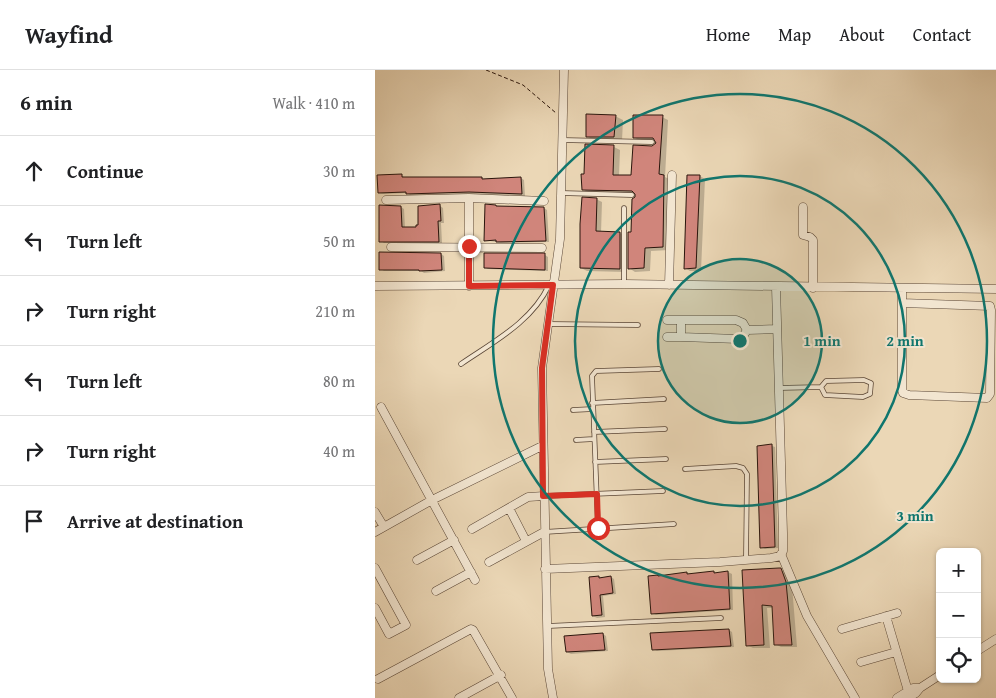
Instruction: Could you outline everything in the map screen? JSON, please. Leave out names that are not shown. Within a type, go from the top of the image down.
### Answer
[{"type":"street","points":[[553,698],[548,669],[546,626],[542,368],[549,324],[551,285],[560,238],[564,70]]},
{"type":"street","points":[[669,285],[672,175]]},
{"type":"street","points":[[469,198],[469,286]]},
{"type":"street","points":[[386,200],[469,198],[544,201]]},
{"type":"street","points":[[803,207],[803,235],[811,237],[813,240],[813,288]]},
{"type":"street","points":[[391,248],[469,246],[543,248]]},
{"type":"street","points":[[375,286],[624,284],[996,290]]},
{"type":"street","points":[[776,287],[783,534],[781,554],[807,616],[855,698]]},
{"type":"street","points":[[902,289],[902,303],[903,393],[909,395],[987,398],[989,394],[991,308],[986,304],[902,303]]},
{"type":"street","points":[[944,289],[944,304]]},
{"type":"street","points":[[959,289],[959,304]]},
{"type":"street","points":[[667,320],[736,320],[743,323],[747,330]]},
{"type":"street","points":[[681,320],[681,337]]},
{"type":"street","points":[[747,330],[777,329]]},
{"type":"street","points":[[667,337],[738,339],[747,330]]},
{"type":"street","points":[[381,407],[475,580]]},
{"type":"street","points":[[375,532],[432,500],[542,446]]},
{"type":"street","points":[[472,529],[528,497],[543,496]]},
{"type":"street","points":[[509,508],[526,542]]},
{"type":"street","points":[[375,512],[384,527]]},
{"type":"street","points":[[489,562],[544,532]]},
{"type":"street","points":[[417,560],[454,540]]},
{"type":"street","points":[[545,569],[746,560],[778,557],[781,554]]},
{"type":"street","points":[[375,568],[406,625],[389,634],[375,608]]},
{"type":"street","points":[[436,591],[471,572]]},
{"type":"street","points":[[841,629],[897,613]]},
{"type":"street","points":[[886,616],[908,695]]},
{"type":"street","points":[[378,679],[471,628],[501,676],[512,698]]},
{"type":"street","points":[[981,648],[996,639]]},
{"type":"street","points":[[861,662],[896,652]]},
{"type":"street","points":[[459,698],[501,676]]},
{"type":"street","points":[[897,698],[908,695],[913,688],[920,688],[936,678]]},
{"type":"lane","points":[[562,140],[653,142]]},
{"type":"lane","points":[[561,193],[632,195]]},
{"type":"lane","points":[[624,208],[624,284]]},
{"type":"lane","points":[[461,364],[522,322],[543,299],[551,285]]},
{"type":"lane","points":[[549,324],[638,325]]},
{"type":"lane","points":[[598,528],[591,376],[596,371],[659,370]]},
{"type":"lane","points":[[779,388],[821,387],[826,381],[864,380],[871,383],[870,394],[863,397],[825,395],[821,387]]},
{"type":"lane","points":[[592,403],[663,399]]},
{"type":"lane","points":[[573,410],[593,409]]},
{"type":"lane","points":[[594,432],[665,429]]},
{"type":"lane","points":[[576,440],[594,439]]},
{"type":"lane","points":[[595,462],[666,460]]},
{"type":"lane","points":[[685,469],[736,466],[743,468],[747,474],[746,560]]},
{"type":"lane","points":[[543,496],[663,490]]},
{"type":"lane","points":[[544,532],[674,524]]},
{"type":"lane","points":[[546,626],[721,618]]},
{"type":"path","points":[[486,70],[523,85],[563,118]]},
{"type":"building","points":[[586,114],[616,115],[614,137],[586,137]]},
{"type":"building","points":[[633,115],[663,115],[659,174],[664,175],[663,247],[645,248],[644,268],[628,269],[628,232],[631,232],[632,199],[635,197],[635,194],[632,191],[582,190],[581,174],[584,174],[585,144],[614,145],[613,175],[631,175],[633,145],[652,146],[656,143],[653,138],[633,138]]},
{"type":"building","points":[[402,174],[402,177],[482,177],[482,179],[521,177],[522,194],[469,192],[378,193],[377,175]]},
{"type":"building","points":[[687,175],[700,175],[696,268],[684,269]]},
{"type":"building","points":[[582,197],[597,198],[596,231],[620,232],[620,269],[580,268]]},
{"type":"building","points":[[440,204],[441,221],[438,221],[439,242],[379,242],[379,205],[401,206],[402,227],[416,227],[418,225],[418,206]]},
{"type":"building","points":[[485,204],[544,207],[546,241],[484,241]]},
{"type":"building","points":[[379,252],[441,253],[442,270],[379,270]]},
{"type":"building","points":[[484,253],[545,253],[545,270],[484,268]]},
{"type":"building","points":[[772,444],[775,547],[760,548],[757,446]]},
{"type":"building","points":[[781,568],[786,582],[792,645],[774,645],[772,606],[762,605],[764,645],[746,646],[742,570]]},
{"type":"building","points":[[714,571],[714,573],[728,571],[730,609],[651,614],[648,576]]},
{"type":"building","points":[[599,576],[599,578],[611,576],[613,593],[600,595],[602,615],[592,616],[589,577]]},
{"type":"building","points":[[729,629],[731,646],[652,650],[650,633]]},
{"type":"building","points":[[603,633],[605,650],[566,652],[564,636]]},
{"type":"route","points":[[469,246],[469,286],[553,285],[542,368],[543,496],[597,494],[598,528]]}]
